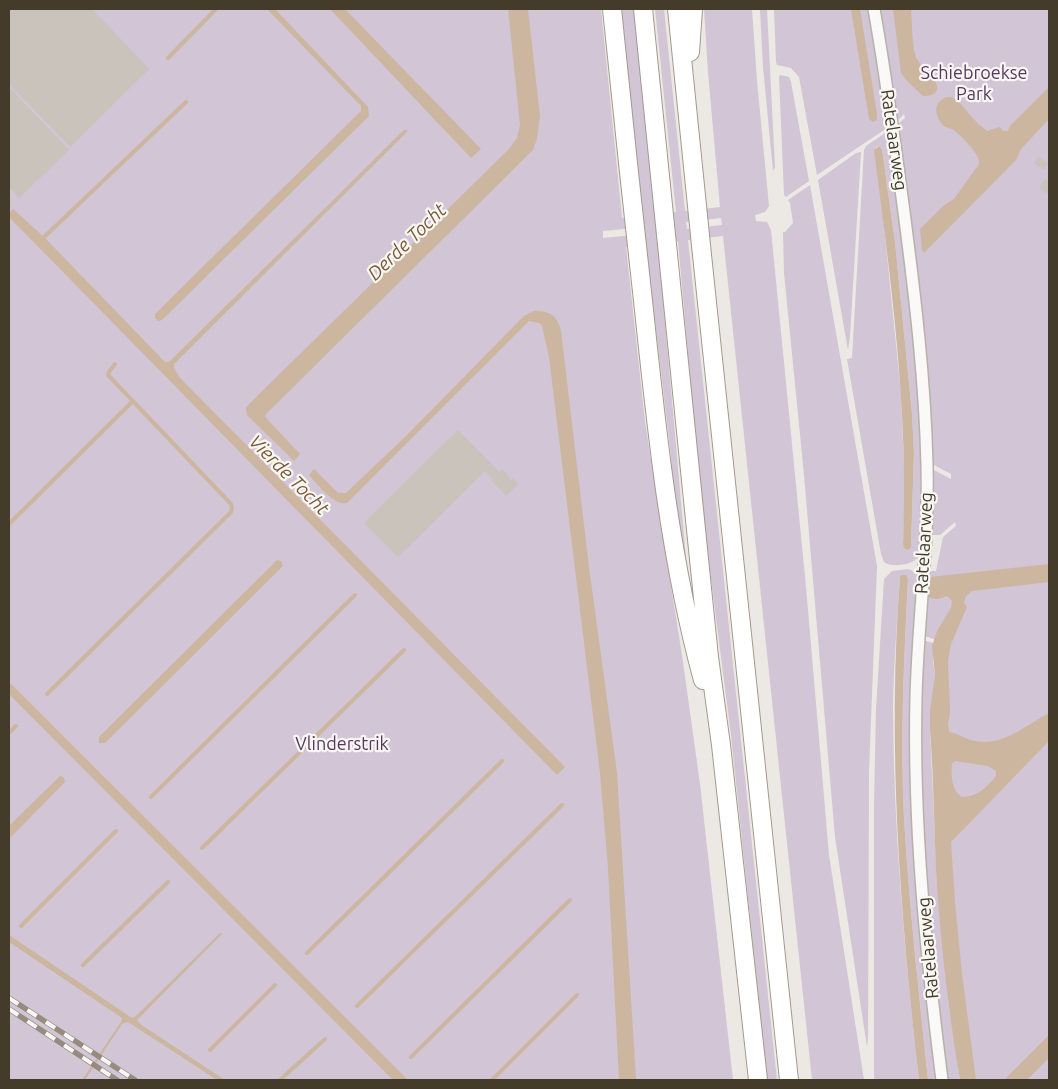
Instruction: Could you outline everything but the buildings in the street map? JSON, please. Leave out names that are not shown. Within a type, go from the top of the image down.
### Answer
[{"type":"highway","points":[[612,9],[650,368],[665,487],[695,650],[721,745]]},
{"type":"highway","points":[[643,9],[709,657],[721,745],[758,1080]]},
{"type":"highway","points":[[677,9],[788,1080]]},
{"type":"highway","points":[[686,105],[693,9]]},
{"type":"street","name":"Ratelaarweg","points":[[874,9],[912,274],[922,368],[927,466],[924,565],[916,689],[916,780],[918,834],[926,927],[942,1080]]},
{"type":"green space","name":"Vlinderstrik","points":[[9,9],[601,9],[622,218],[643,216],[621,9],[634,9],[656,214],[676,212],[655,9],[664,9],[685,211],[720,207],[704,9],[752,9],[769,206],[765,212],[755,215],[756,221],[767,222],[771,230],[806,587],[829,855],[864,1080],[812,1080],[723,236],[688,240],[777,1080],[767,1080],[731,735],[701,501],[678,241],[658,243],[690,603],[674,518],[671,456],[646,245],[626,247],[645,422],[682,655],[700,784],[733,1080],[9,1080]],"holes":[[[721,218],[722,225],[687,229],[686,222]],[[644,227],[644,234],[603,238],[603,231]]]},
{"type":"green space","points":[[760,9],[767,9],[775,167],[773,171],[763,67]]},
{"type":"green space","points":[[774,9],[868,9],[887,128],[817,175],[799,77],[791,68],[777,65],[776,62]]},
{"type":"green space","name":"Schiebroekse Park","points":[[879,9],[1049,9],[1049,1080],[967,1080],[934,639],[924,636],[928,571],[936,571],[943,537],[956,526],[955,522],[940,535],[931,535],[932,469],[951,479],[951,474],[932,464],[916,262],[899,127],[899,123],[905,118],[904,114],[899,119],[897,117]]},
{"type":"green space","points":[[779,76],[789,77],[791,82],[809,181],[786,197],[784,195]]},
{"type":"green space","points":[[888,131],[908,290],[918,397],[920,504],[918,557],[907,564],[897,565],[884,562],[881,554],[847,359],[852,358],[864,150],[866,146]],"holes":[[[879,146],[882,149],[895,242],[912,413],[914,452],[911,547],[903,544],[905,493],[901,394],[876,147]]]},
{"type":"green space","points":[[861,152],[848,350],[818,180],[856,153]]},
{"type":"green space","points":[[810,185],[877,566],[869,771],[867,1047],[835,837],[804,475],[784,273],[783,232],[793,223],[788,200]]},
{"type":"green space","points":[[908,569],[917,575],[910,743],[936,1080],[928,1080],[906,850],[902,727],[908,579],[904,575],[900,578],[893,702],[895,797],[901,892],[919,1080],[874,1080],[874,806],[876,709],[884,579],[892,571]]},
{"type":"green space","points":[[923,640],[933,643],[935,675],[930,729],[937,886],[949,1007],[960,1080],[947,1080],[931,933],[921,771]]},
{"type":"shaded area","points":[[267,9],[275,9],[368,107],[369,116],[162,320],[158,321],[155,318],[155,314],[361,111],[361,106]]},
{"type":"shaded area","points":[[330,9],[345,9],[481,149],[471,158]]},
{"type":"shaded area","points":[[508,9],[528,9],[540,116],[537,139],[533,150],[267,413],[265,416],[267,419],[300,454],[294,461],[247,415],[246,407],[508,150],[517,138],[520,125]]},
{"type":"shaded area","points":[[851,9],[860,9],[877,114],[877,120],[873,122],[869,119]]},
{"type":"shaded area","points":[[893,9],[911,9],[916,57],[935,81],[937,90],[933,94],[923,96],[901,73]]},
{"type":"shaded area","points":[[1049,87],[1049,119],[1021,149],[1016,160],[924,253],[920,229],[943,206],[954,199],[979,164],[977,156],[967,142],[940,121],[936,111],[939,102],[944,98],[953,98],[987,131],[1000,127],[1003,131],[1008,131],[1010,126]]},
{"type":"shaded area","points":[[404,130],[407,130],[407,132],[174,364],[174,368],[180,378],[565,767],[557,775],[9,217],[9,213],[13,209],[45,238],[165,362],[169,362]]},
{"type":"shaded area","points":[[879,146],[882,149],[895,242],[912,413],[914,452],[911,547],[908,550],[904,548],[903,544],[903,445],[897,347],[887,248],[874,150]]},
{"type":"shaded area","points":[[534,311],[552,315],[558,321],[561,331],[589,567],[617,773],[636,1080],[619,1080],[608,868],[600,773],[549,357],[542,326],[539,323],[529,321],[347,503],[331,498],[309,475],[314,469],[338,493],[346,493],[405,437],[524,316]]},
{"type":"shaded area","points":[[277,560],[281,561],[283,566],[105,743],[99,743],[99,737]]},
{"type":"shaded area","points":[[1049,564],[1049,582],[972,591],[966,596],[964,603],[967,607],[951,644],[948,660],[949,732],[971,740],[994,741],[1014,734],[1049,713],[1049,741],[951,842],[962,974],[976,1080],[960,1080],[941,936],[930,729],[930,710],[935,675],[932,646],[937,631],[951,608],[952,601],[947,596],[936,599],[929,597],[930,577]],"holes":[[[955,761],[988,766],[996,771],[996,776],[985,787],[972,796],[962,797],[958,794],[952,782],[952,763]]]},
{"type":"shaded area","points":[[906,575],[908,579],[902,727],[904,817],[911,916],[928,1080],[919,1080],[901,892],[895,766],[895,703],[896,640],[900,577]]},
{"type":"shaded area","points":[[9,682],[408,1080],[393,1080],[9,694]]},
{"type":"shaded area","points":[[61,776],[65,782],[9,839],[9,826]]},
{"type":"shaded area","points":[[220,933],[222,934],[137,1020],[140,1024],[225,1080],[217,1080],[128,1022],[122,1024],[85,1080],[82,1080],[122,1018],[9,942],[9,935],[132,1018]]},
{"type":"shaded area","points":[[1049,1035],[1049,1058],[1027,1080],[1004,1080]]},
{"type":"waterway","points":[[168,58],[216,9]]},
{"type":"waterway","points":[[41,240],[186,102]]},
{"type":"waterway","points":[[47,694],[231,512],[232,508],[231,504],[108,375],[115,364]]},
{"type":"waterway","points":[[9,524],[133,401]]},
{"type":"waterway","points":[[151,797],[355,595]]},
{"type":"waterway","points":[[202,848],[404,650]]},
{"type":"waterway","points":[[9,733],[16,726]]},
{"type":"waterway","points":[[307,953],[502,761]]},
{"type":"waterway","points":[[357,1006],[562,805]]},
{"type":"waterway","points":[[21,926],[116,831]]},
{"type":"waterway","points":[[83,965],[168,882]]},
{"type":"waterway","points":[[411,1057],[570,900]]},
{"type":"waterway","points":[[210,1050],[275,985]]},
{"type":"waterway","points":[[492,1080],[577,995]]},
{"type":"waterway","points":[[280,1080],[325,1039]]},
{"type":"railway","points":[[9,998],[135,1080]]},
{"type":"railway","points":[[9,1009],[117,1080]]},
{"type":"water label","name":"Derde Tocht","points":[[407,242]]},
{"type":"water label","name":"Vierde Tocht","points":[[289,475]]}]
